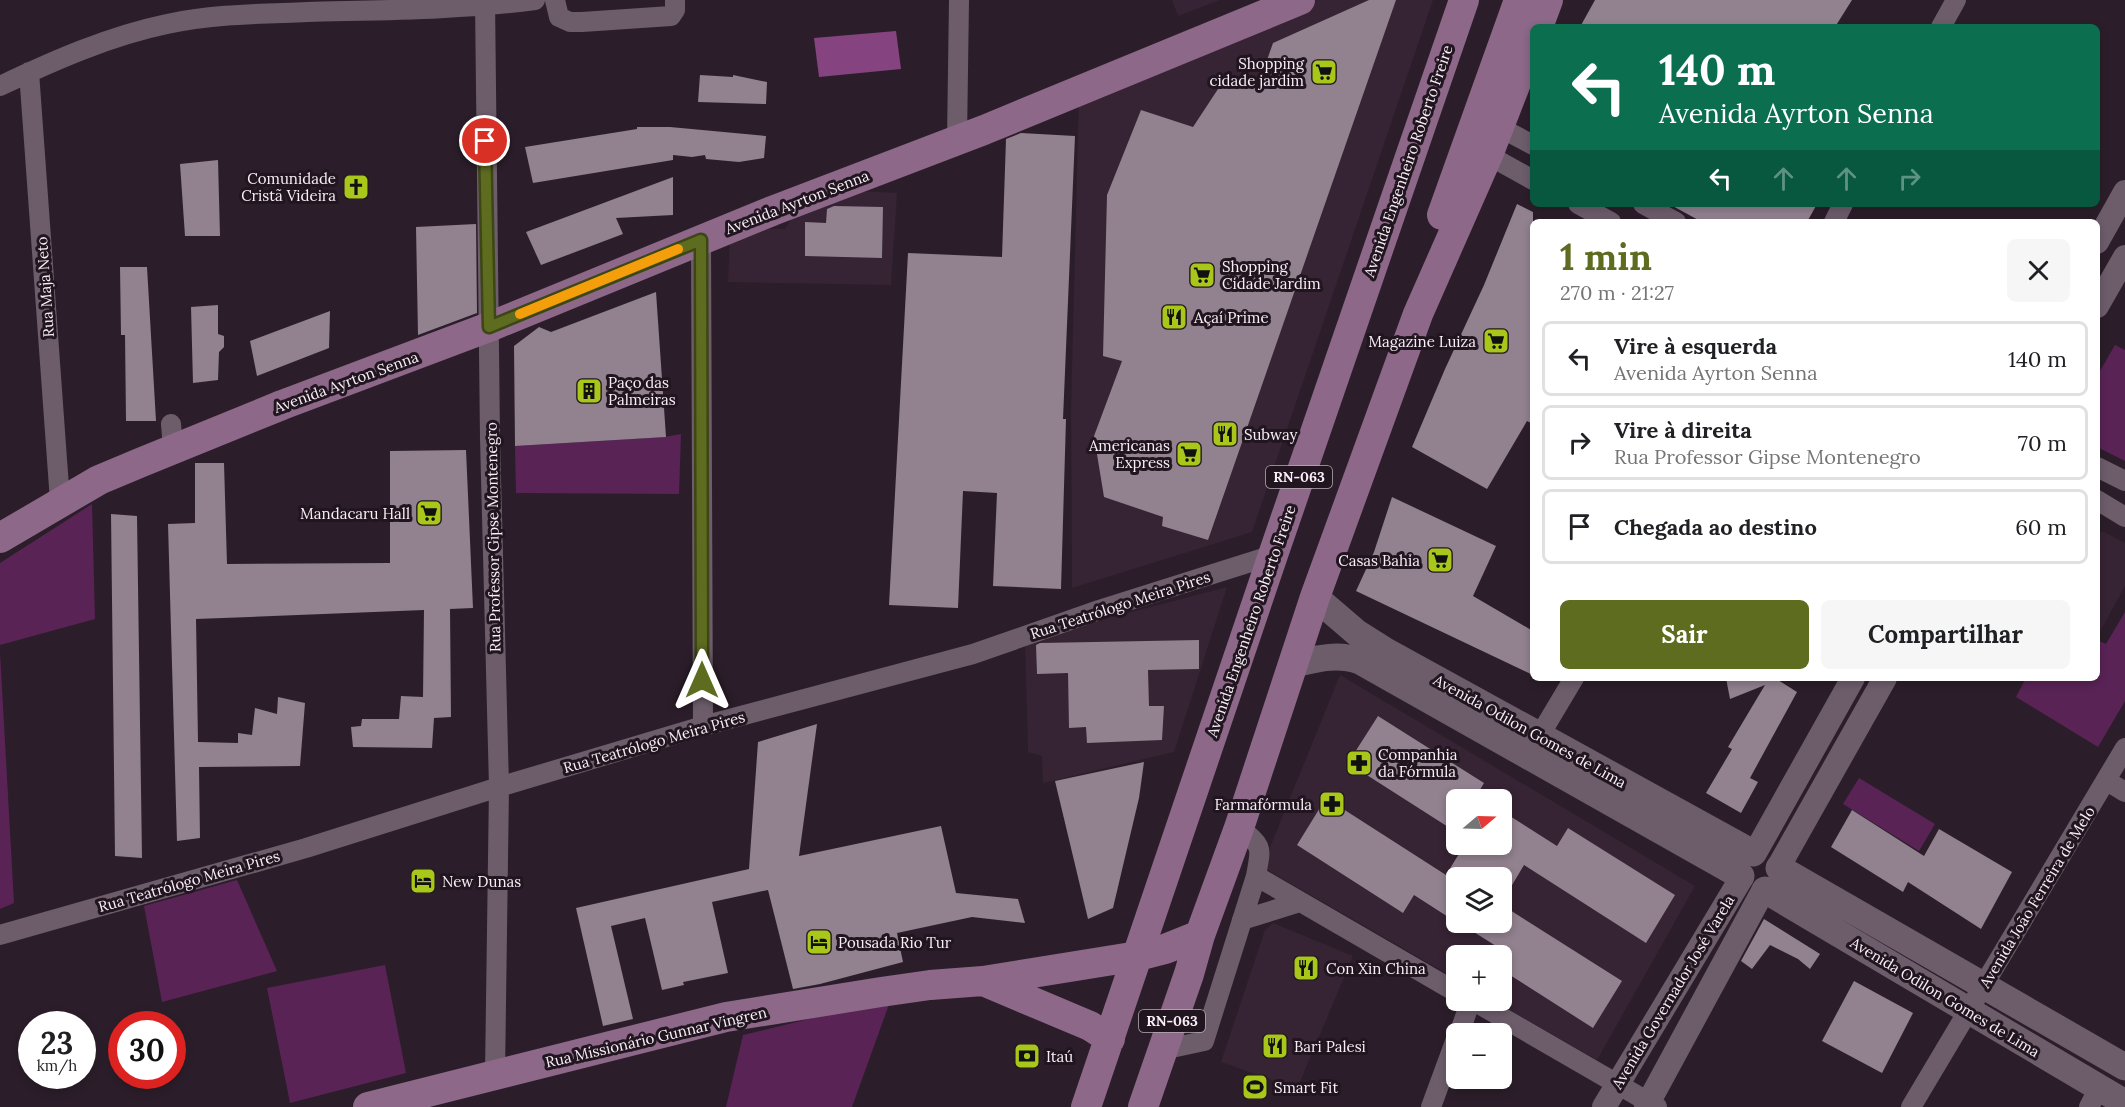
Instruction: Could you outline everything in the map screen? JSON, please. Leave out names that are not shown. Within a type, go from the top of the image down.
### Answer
[{"type":"main road","name":"Avenida Ayrton Senna","points":[[0,538],[172,437],[282,405],[399,362],[957,140],[1300,0]]},
{"type":"main road","name":"Avenida Engenheiro Roberto Freire","points":[[1086,1107],[1464,0]]},
{"type":"main road","points":[[1418,314],[1430,250],[1519,0]]},
{"type":"main road","points":[[1539,24],[1548,0]]},
{"type":"main road","name":"RN-063","points":[[1143,1107],[1200,935],[1239,828],[1315,597],[1418,314],[1488,155],[1530,47]]},
{"type":"main road","name":"Avenida Odilon Gomes de Lima","points":[[1315,597],[1358,633],[1384,650],[1540,735],[1760,872],[1968,1010],[2094,1098],[2125,1103]]},
{"type":"main road","name":"Avenida Odilon Gomes de Lima","points":[[1294,664],[1331,656],[1349,657],[1360,661],[1760,872],[1983,986],[2125,1067]]},
{"type":"main road","name":"Rua Missionário Gunnar Vingren","points":[[368,1107],[427,1100],[495,1074],[726,1017],[911,987],[983,981],[1138,956],[1165,949],[1200,935]]},
{"type":"main road","name":"Rua Missionário Gunnar Vingren","points":[[983,981],[1090,1026],[1110,1039]]},
{"type":"street","points":[[0,86],[29,72],[125,35],[166,24],[208,17],[535,0]]},
{"type":"street","points":[[555,0],[559,17],[582,22],[671,16],[675,10],[675,0]]},
{"type":"street","points":[[957,140],[959,0]]},
{"type":"street","points":[[1943,24],[1956,0]]},
{"type":"street","name":"Rua Professor Gipse Montenegro","points":[[485,3],[485,163],[499,787],[495,1074]]},
{"type":"street","name":"Rua Maja Neto","points":[[29,72],[60,501]]},
{"type":"street","points":[[1499,128],[1530,144]]},
{"type":"street","points":[[1488,155],[1530,178]]},
{"type":"street","points":[[2100,237],[2125,192]]},
{"type":"street","points":[[1584,207],[1606,219]]},
{"type":"street","points":[[1644,211],[1667,219]]},
{"type":"street","points":[[701,240],[702,726]]},
{"type":"street","points":[[2100,301],[2125,256]]},
{"type":"street","points":[[2100,468],[2125,481]]},
{"type":"street","points":[[2100,503],[2125,517]]},
{"type":"street","name":"Rua Teatrólogo Meira Pires","points":[[0,935],[306,848],[702,726],[973,654],[1099,610],[1273,555]]},
{"type":"street","points":[[1540,735],[1572,681]]},
{"type":"street","name":"Avenida Governador José Varela","points":[[1651,1105],[1852,681]]},
{"type":"street","name":"Avenida Governador José Varela","points":[[1604,1107],[1883,681]]},
{"type":"street","name":"Avenida João Ferreira de Melo","points":[[1911,1107],[2125,748]]},
{"type":"street","points":[[2107,781],[2125,792]]},
{"type":"street","points":[[1162,1050],[1204,1041],[1256,876],[1260,851],[1257,842],[1239,828]]},
{"type":"street","points":[[1256,876],[1446,986]]},
{"type":"street","points":[[1242,920],[1300,902]]},
{"type":"street","points":[[1490,1011],[1651,1105]]},
{"type":"street","points":[[1431,1107],[1446,1066]]},
{"type":"shaded area","points":[[1172,0],[1220,0],[1178,16]]},
{"type":"shaded area","name":"Shopping Cidade Jardim","points":[[1317,0],[1433,0],[1252,532],[1072,588],[1071,407],[1079,95]]},
{"type":"shaded area","points":[[896,31],[901,69],[819,77],[814,38]]},
{"type":"shaded area","points":[[835,190],[897,193],[891,285],[728,282],[730,237],[745,229],[785,229],[798,209]]},
{"type":"shaded area","points":[[2115,345],[2125,350],[2125,461],[2100,448],[2100,371]]},
{"type":"shaded area","points":[[681,434],[679,494],[516,493],[515,446],[665,437]]},
{"type":"shaded area","points":[[92,504],[95,619],[0,645],[0,563]]},
{"type":"shaded area","points":[[2102,531],[2125,543],[2125,586],[2100,632],[2100,535]]},
{"type":"shaded area","points":[[1227,587],[1174,752],[1043,783],[1042,756],[1028,752],[1025,640]]},
{"type":"shaded area","points":[[2125,612],[2125,701],[2098,747],[2016,697],[2024,681],[2100,681],[2100,641],[2106,644]]},
{"type":"shaded area","points":[[0,652],[14,903],[0,909]]},
{"type":"shaded area","points":[[1340,675],[1695,886],[1597,1060],[1511,1011],[1512,945],[1446,945],[1446,973],[1262,867]]},
{"type":"shaded area","points":[[1859,778],[1935,824],[1919,851],[1843,804]]},
{"type":"shaded area","points":[[237,880],[277,971],[162,1002],[144,906]]},
{"type":"shaded area","points":[[1273,923],[1353,956],[1297,1089],[1221,1062],[1265,930]]},
{"type":"shaded area","points":[[385,965],[406,1073],[290,1103],[267,988]]},
{"type":"shaded area","points":[[891,999],[852,1107],[726,1107],[743,1035]]},
{"type":"building","name":"Shopping Cidade Jardim","points":[[1369,0],[1396,0],[1208,540],[1162,526],[1163,517],[1104,497],[1094,436],[1122,361],[1103,356],[1107,195],[1141,110],[1193,127],[1220,86],[1258,86],[1273,43]]},
{"type":"building","points":[[1595,0],[1852,0],[1837,24],[1582,24]]},
{"type":"building","points":[[700,75],[733,77],[733,75],[767,82],[766,104],[698,102]]},
{"type":"building","points":[[637,127],[670,127],[766,136],[764,158],[739,162],[706,159],[705,155],[692,157],[673,155],[673,160],[533,183],[525,147],[637,129]]},
{"type":"building","points":[[1021,133],[1075,136],[1063,419],[1066,419],[1061,589],[993,586],[997,493],[963,491],[958,608],[889,605],[908,253],[1002,257],[1006,139]]},
{"type":"building","points":[[218,160],[220,236],[185,236],[180,164]]},
{"type":"building","points":[[673,177],[673,215],[616,218],[623,234],[541,265],[526,232]]},
{"type":"building","points":[[1517,204],[1533,212],[1533,219],[1530,219],[1530,422],[1527,421],[1487,489],[1412,447],[1484,285]]},
{"type":"building","points":[[834,206],[883,207],[882,258],[805,256],[805,222],[826,223],[827,209]]},
{"type":"building","points":[[1674,207],[1815,207],[1809,219],[1696,219]]},
{"type":"building","points":[[476,224],[477,313],[418,335],[416,227]]},
{"type":"building","points":[[120,267],[147,267],[156,421],[126,421],[125,335],[121,335]]},
{"type":"building","name":"Paço das Palmeiras","points":[[656,292],[666,437],[515,446],[514,346],[539,327],[551,332]]},
{"type":"building","points":[[218,305],[218,334],[224,336],[224,347],[219,352],[218,380],[193,383],[191,307]]},
{"type":"building","points":[[330,311],[329,348],[257,376],[250,341]]},
{"type":"building","points":[[466,450],[473,608],[450,609],[451,717],[434,718],[432,748],[353,747],[351,727],[361,726],[362,719],[399,719],[401,696],[423,697],[424,610],[196,619],[198,742],[238,743],[238,733],[252,735],[255,708],[277,714],[278,697],[305,703],[300,766],[199,767],[200,838],[177,841],[168,524],[195,523],[195,463],[224,463],[227,564],[390,563],[390,451]]},
{"type":"building","name":"Casas Bahia","points":[[1392,497],[1496,546],[1473,596],[1530,629],[1530,674],[1356,591],[1374,552]]},
{"type":"building","points":[[111,514],[137,516],[142,858],[115,856]]},
{"type":"building","points":[[1199,640],[1199,669],[1148,670],[1149,706],[1164,706],[1162,740],[1087,743],[1086,727],[1069,728],[1068,673],[1037,674],[1036,645],[1040,643]]},
{"type":"building","points":[[1727,681],[1780,681],[1797,692],[1750,778],[1758,782],[1741,813],[1706,793],[1732,749],[1728,747],[1765,685],[1730,699]]},
{"type":"building","points":[[1378,716],[1484,783],[1480,789],[1446,789],[1446,826],[1348,763]]},
{"type":"building","points":[[817,724],[799,856],[941,826],[956,893],[1018,899],[1025,923],[972,917],[897,933],[903,962],[793,989],[768,890],[712,902],[728,973],[683,982],[684,985],[662,990],[645,918],[611,926],[633,1019],[603,1026],[576,908],[749,869],[758,742]]},
{"type":"building","points":[[1144,762],[1139,798],[1113,908],[1088,919],[1055,781]]},
{"type":"building","points":[[1326,798],[1446,875],[1446,916],[1414,895],[1403,913],[1297,845]]},
{"type":"building","points":[[1852,810],[1924,856],[1939,829],[2012,872],[1981,929],[1908,882],[1903,892],[1831,847]]},
{"type":"building","points":[[1512,817],[1557,846],[1568,828],[1675,895],[1646,943],[1524,865],[1512,885],[1512,867],[1451,867],[1458,855],[1512,855]]},
{"type":"building","points":[[1512,911],[1622,981],[1593,1028],[1512,976],[1512,945],[1494,945],[1475,933],[1512,933]]},
{"type":"building","points":[[1764,919],[1820,954],[1810,969],[1798,959],[1770,945],[1752,969],[1741,961]]},
{"type":"building","points":[[1854,981],[1913,1013],[1882,1073],[1822,1041]]},
{"type":"slow traffic","points":[[520,314],[678,249]]},
{"type":"place","name":"Shopping cidade jardim","points":[[1324,72]]},
{"type":"place","name":"Comunidade Cristã Videira","points":[[356,187]]},
{"type":"place","name":"Shopping Cidade Jardim","points":[[1202,275]]},
{"type":"place","name":"Açaí Prime","points":[[1174,317]]},
{"type":"place","name":"Magazine Luiza","points":[[1496,341]]},
{"type":"place","name":"Paço das Palmeiras","points":[[589,391]]},
{"type":"place","name":"Subway","points":[[1225,434]]},
{"type":"place","name":"Americanas Express","points":[[1189,454]]},
{"type":"place","name":"Mandacaru Hall","points":[[429,513]]},
{"type":"place","name":"Casas Bahia","points":[[1440,560]]},
{"type":"place","name":"Companhia da Fórmula","points":[[1359,763]]},
{"type":"place","name":"Farmafórmula","points":[[1332,804]]},
{"type":"place","name":"New Dunas","points":[[423,881]]},
{"type":"place","name":"Pousada Rio Tur","points":[[819,942]]},
{"type":"place","name":"Con Xin China","points":[[1306,968]]},
{"type":"place","name":"Bari Palesi","points":[[1275,1046]]},
{"type":"place","name":"Itaú","points":[[1027,1056]]},
{"type":"place","name":"Smart Fit","points":[[1255,1087]]},
{"type":"route","points":[[485,141],[489,327],[701,240],[702,680]]}]
